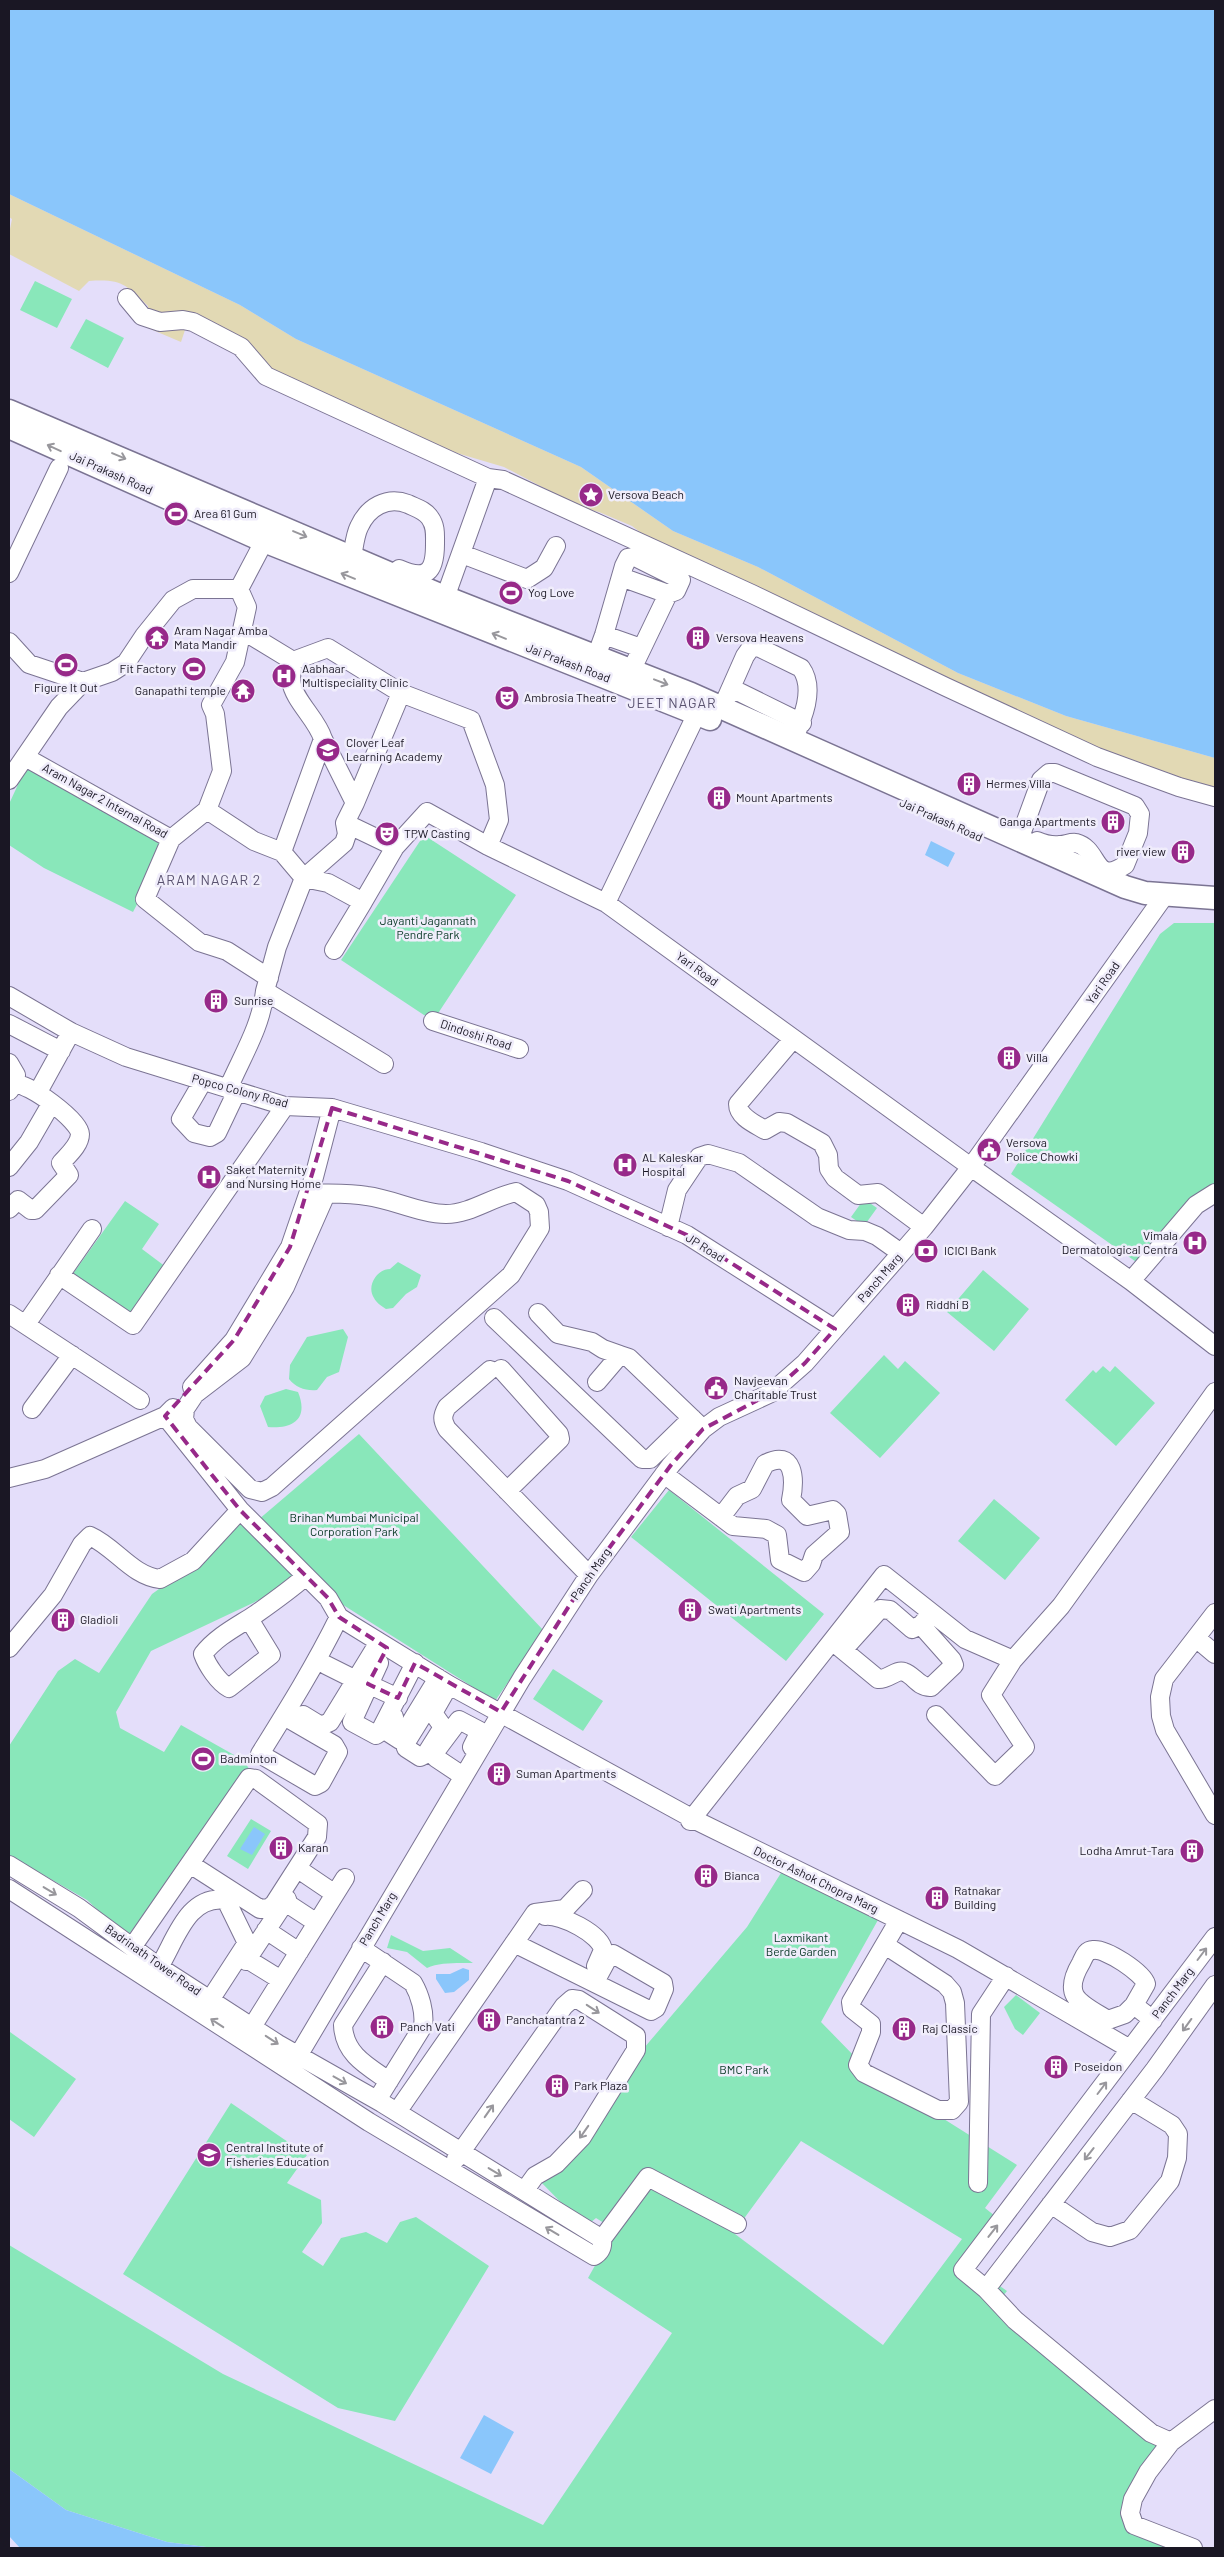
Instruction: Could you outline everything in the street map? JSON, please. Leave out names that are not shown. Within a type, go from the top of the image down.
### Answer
[{"type":"main road","name":"Jai Prakash Road","points":[[9,411],[35,430],[269,532],[443,605],[532,640],[631,671],[1121,899],[1138,904],[1156,898]]},
{"type":"main road","name":"Jai Prakash Road","points":[[9,427],[35,430]]},
{"type":"main road","name":"Jai Prakash Road","points":[[269,532],[353,552],[443,605]]},
{"type":"main road","name":"Jai Prakash Road","points":[[585,658],[707,707],[797,731],[1020,837],[1076,854],[1125,887],[1156,898],[1215,908]]},
{"type":"main road","points":[[1156,898],[1215,898]]},
{"type":"street","points":[[127,298],[142,316],[160,322],[183,320],[194,322],[241,347],[266,376],[488,478],[503,480],[556,504],[1098,757],[1179,787],[1215,797]]},
{"type":"street","points":[[9,573],[59,468]]},
{"type":"street","points":[[443,605],[488,478]]},
{"type":"street","points":[[387,500],[398,500],[422,510],[430,517],[434,526],[434,566],[421,575],[410,574],[353,552],[358,527],[372,509],[387,500]]},
{"type":"street","points":[[239,589],[269,532]]},
{"type":"street","points":[[462,554],[527,579],[544,568],[556,546]]},
{"type":"street","points":[[585,658],[604,635],[620,577],[628,558],[635,557],[679,577],[680,583],[676,591],[668,594],[620,577]]},
{"type":"street","points":[[9,780],[59,707],[83,682],[112,672],[126,663],[144,636],[173,600],[193,589],[239,589]]},
{"type":"street","points":[[239,589],[248,607],[235,662],[211,705],[215,714],[222,771],[207,810],[254,841],[282,852],[304,878],[328,883],[363,902]]},
{"type":"street","points":[[631,671],[668,594]]},
{"type":"street","points":[[242,630],[293,661]]},
{"type":"street","points":[[604,635],[641,648]]},
{"type":"street","points":[[9,642],[19,656],[35,667],[83,682]]},
{"type":"street","points":[[606,903],[707,707],[731,688],[750,649],[756,646],[801,668],[805,674],[806,704],[797,731],[731,688]]},
{"type":"street","points":[[293,661],[328,648],[401,694],[471,720],[495,785],[499,820],[488,846]]},
{"type":"street","points":[[293,661],[291,682],[303,705],[320,730],[355,803]]},
{"type":"street","points":[[203,1081],[181,1119],[198,1135],[210,1138],[216,1132],[255,1034],[263,1010],[267,984],[277,947],[304,878],[344,843],[347,834],[345,823],[401,694]]},
{"type":"street","points":[[282,852],[323,739]]},
{"type":"street","name":"Aram Nagar 2 Internal Road","points":[[25,757],[171,839],[207,810]]},
{"type":"street","points":[[1020,837],[1042,780],[1050,773],[1055,773],[1126,802],[1138,810],[1140,820],[1138,833],[1125,865],[1121,868],[1107,872],[1100,870],[1089,851],[1076,854]]},
{"type":"street","name":"Yari Road","points":[[395,847],[427,812],[488,846],[606,903],[970,1167],[1131,1281],[1215,1346]]},
{"type":"street","points":[[334,950],[395,847],[345,823]]},
{"type":"street","points":[[171,839],[145,899],[199,942],[227,951],[267,984],[384,1064]]},
{"type":"street","name":"Yari Road","points":[[970,1167],[1156,898]]},
{"type":"street","name":"Popco Colony Road","points":[[9,996],[71,1032],[126,1056],[286,1106],[332,1108],[481,1152],[568,1181]]},
{"type":"street","name":"Dindoshi Road","points":[[433,1021],[519,1049]]},
{"type":"street","points":[[9,1024],[61,1051]]},
{"type":"street","points":[[38,1092],[71,1032]]},
{"type":"street","points":[[793,1039],[738,1104],[741,1114],[765,1130],[779,1122],[787,1123],[822,1143],[828,1155],[829,1169],[842,1184],[858,1195],[878,1193],[924,1227]]},
{"type":"street","points":[[9,1063],[16,1075],[12,1087]]},
{"type":"street","points":[[9,1209],[18,1200],[31,1210],[35,1210],[69,1175],[61,1163],[77,1144],[80,1131],[38,1092],[20,1083],[12,1087]]},
{"type":"street","points":[[9,1167],[29,1142],[52,1104]]},
{"type":"street","points":[[59,1275],[133,1325],[286,1106]]},
{"type":"street","points":[[317,1193],[367,1196],[446,1214],[469,1209],[503,1195],[516,1192],[536,1205],[540,1228],[511,1275],[272,1487],[262,1492],[250,1489],[188,1427],[184,1419],[185,1410],[198,1391],[242,1358],[285,1287],[317,1193],[332,1108]]},
{"type":"street","points":[[668,1226],[677,1190],[699,1157],[708,1154],[739,1163],[817,1216],[849,1230],[865,1231],[877,1236],[901,1253]]},
{"type":"street","name":"Panch Marg","points":[[292,2062],[361,1948],[476,1747],[501,1712],[589,1575],[664,1474],[697,1424],[719,1417],[770,1393],[805,1363],[924,1227],[970,1167]]},
{"type":"street","name":"JP Road","points":[[568,1181],[687,1236],[835,1329]]},
{"type":"street","points":[[9,1478],[45,1469],[165,1416],[234,1340],[290,1247],[317,1193]]},
{"type":"street","points":[[1131,1281],[1196,1204],[1215,1193]]},
{"type":"street","points":[[26,1324],[92,1229]]},
{"type":"street","points":[[494,1318],[642,1459],[650,1459],[697,1424],[629,1358],[603,1349],[592,1342],[558,1334],[538,1313]]},
{"type":"street","points":[[9,1314],[140,1400]]},
{"type":"street","points":[[32,1409],[72,1355]]},
{"type":"street","points":[[597,1382],[620,1355]]},
{"type":"street","points":[[507,1491],[560,1439],[559,1434],[496,1370],[447,1407],[442,1415],[443,1422],[507,1491],[589,1575]]},
{"type":"street","points":[[936,1715],[995,1776],[1025,1746],[991,1695],[1013,1660],[1061,1606],[1215,1392]]},
{"type":"street","points":[[165,1416],[240,1510],[328,1598],[345,1620]]},
{"type":"street","points":[[664,1474],[721,1517],[733,1526],[766,1528],[777,1535],[780,1560],[804,1572],[811,1564],[814,1554],[840,1532],[837,1514],[833,1510],[807,1516],[791,1500],[792,1470],[789,1464],[780,1460],[765,1464],[752,1490],[736,1496],[721,1517]]},
{"type":"street","points":[[9,1648],[53,1595],[82,1544],[90,1536],[102,1542],[143,1575],[160,1579],[193,1561],[240,1510]]},
{"type":"street","points":[[695,1820],[838,1646],[867,1597],[884,1575],[926,1619],[954,1665],[931,1687],[924,1686],[905,1672],[900,1671],[885,1680],[878,1679],[838,1646]]},
{"type":"street","points":[[249,1619],[306,1576]]},
{"type":"street","points":[[867,1597],[880,1609],[890,1610],[908,1628],[912,1629],[926,1619]]},
{"type":"street","points":[[838,1646],[880,1609]]},
{"type":"street","points":[[1215,1613],[1164,1679],[1160,1697],[1161,1716],[1165,1730],[1215,1815]]},
{"type":"street","points":[[926,1619],[1013,1660]]},
{"type":"street","points":[[345,1620],[326,1665],[300,1708],[305,1716],[321,1726],[330,1722],[362,1682],[383,1645]]},
{"type":"street","points":[[284,1716],[345,1620]]},
{"type":"street","name":"Doctor Ashok Chopra Marg","points":[[345,1620],[444,1681],[695,1820],[899,1920],[1006,1976],[1130,2049]]},
{"type":"street","points":[[1196,1638],[1215,1654]]},
{"type":"street","points":[[326,1665],[398,1698]]},
{"type":"street","points":[[362,1682],[352,1722],[354,1725],[376,1735],[380,1733],[418,1665]]},
{"type":"street","points":[[418,1665],[386,1732],[388,1734],[400,1740],[403,1738],[444,1681]]},
{"type":"street","points":[[433,1713],[444,1681]]},
{"type":"street","points":[[459,1774],[435,1755],[459,1720],[480,1731],[476,1747]]},
{"type":"street","points":[[133,1946],[249,1778],[256,1779],[318,1824],[317,1837],[274,1904],[264,1910],[190,1864]]},
{"type":"street","points":[[216,1998],[247,1959],[323,1844]]},
{"type":"street","name":"Badrinath Tower Road","points":[[9,1865],[79,1908],[133,1946],[216,1998],[292,2062]]},
{"type":"street","points":[[304,1873],[335,1894]]},
{"type":"street","points":[[252,2027],[345,1878]]},
{"type":"street","points":[[9,1888],[292,2062],[404,2143],[594,2256],[599,2253],[603,2246],[602,2239],[648,2176],[737,2224]]},
{"type":"street","points":[[397,2112],[532,1917],[539,1911],[560,1910],[570,1906],[583,1890]]},
{"type":"street","points":[[162,1963],[187,1916],[217,1898],[226,1900],[247,1943],[216,1998]]},
{"type":"street","points":[[285,1902],[317,1923]]},
{"type":"street","points":[[560,1910],[660,1972]]},
{"type":"street","points":[[514,1943],[592,1981],[603,1950],[598,1940],[564,1918],[550,1915],[532,1917]]},
{"type":"street","points":[[885,1946],[945,1984],[952,1992],[959,2102],[952,2110],[938,2110],[864,2073],[858,2066],[871,2032],[871,2024],[852,2009],[851,2002],[899,1920]]},
{"type":"street","points":[[266,1930],[299,1952]]},
{"type":"street","name":"Panch Marg","points":[[986,2289],[963,2270],[1215,1937]]},
{"type":"street","points":[[361,1948],[413,1983],[418,1990],[424,2018],[423,2026],[377,2100]]},
{"type":"street","points":[[247,1959],[282,1980]]},
{"type":"street","points":[[383,1962],[343,2025],[343,2036],[357,2059],[389,2081]]},
{"type":"street","points":[[978,2183],[981,2014],[1006,1976]]},
{"type":"street","points":[[1171,2442],[1151,2433],[1143,2427],[1015,2320],[986,2289],[1131,2100],[1215,1985]]},
{"type":"street","points":[[450,2169],[564,2006],[572,2000],[580,2000],[636,2036],[636,2050],[582,2137],[556,2164],[535,2176],[525,2190]]},
{"type":"street","points":[[1134,2005],[1152,2020]]},
{"type":"street","points":[[292,2062],[377,2100],[602,2239]]},
{"type":"street","points":[[1051,2204],[1092,2232],[1110,2237],[1130,2230],[1170,2181],[1177,2158],[1178,2134],[1172,2125],[1131,2100]]},
{"type":"street","points":[[1193,2548],[1134,2525],[1130,2513],[1133,2499],[1148,2472],[1171,2442],[1215,2409]]},
{"type":"highlighted area","points":[[332,1108],[568,1181],[687,1235],[835,1329],[805,1363],[771,1393],[703,1429],[671,1465],[589,1575],[501,1712],[415,1663],[398,1698],[368,1684],[387,1648],[339,1617],[328,1598],[240,1510],[165,1416],[234,1340],[290,1247]]},
{"type":"green space","points":[[35,281],[72,299],[57,328],[20,310]]},
{"type":"green space","points":[[86,319],[124,338],[108,368],[70,348]]},
{"type":"green space","points":[[28,763],[171,839],[133,912],[44,868],[9,845],[9,804]]},
{"type":"green space","name":"Jayanti Jagannath Pendre Park","points":[[424,835],[516,895],[433,1021],[341,960]]},
{"type":"green space","points":[[1174,923],[1215,923],[1215,1184],[1182,1211],[1142,1266],[1011,1174],[1160,934]]},
{"type":"green space","points":[[864,1199],[877,1208],[864,1226],[851,1217]]},
{"type":"green space","points":[[125,1201],[159,1224],[142,1249],[166,1267],[131,1316],[72,1275]]},
{"type":"green space","points":[[398,1262],[421,1275],[417,1287],[406,1294],[393,1308],[386,1309],[374,1298],[371,1288],[372,1284],[377,1275],[390,1269]]},
{"type":"green space","points":[[983,1270],[1029,1309],[994,1351],[947,1312]]},
{"type":"green space","points":[[343,1329],[348,1337],[339,1372],[327,1377],[317,1390],[309,1390],[295,1385],[289,1379],[290,1365],[307,1337]]},
{"type":"green space","points":[[884,1355],[898,1369],[905,1361],[940,1393],[880,1458],[830,1413]]},
{"type":"green space","points":[[1103,1366],[1110,1372],[1115,1366],[1155,1403],[1116,1446],[1065,1400],[1093,1370],[1096,1373]]},
{"type":"green space","points":[[286,1389],[298,1392],[301,1401],[300,1415],[291,1424],[268,1427],[260,1406],[265,1396]]},
{"type":"green space","name":"Brihan Mumbai Municipal Corporation Park","points":[[359,1434],[544,1631],[495,1701],[329,1596],[258,1520]]},
{"type":"green space","points":[[669,1490],[824,1614],[786,1661],[631,1537]]},
{"type":"green space","points":[[994,1499],[1040,1538],[1005,1580],[958,1541]]},
{"type":"green space","points":[[240,1513],[296,1571],[278,1591],[151,1651],[116,1712],[120,1728],[164,1752],[181,1725],[243,1760],[250,1770],[127,1937],[87,1900],[9,1855],[9,1746],[58,1671],[75,1659],[99,1673],[152,1594],[198,1561]]},
{"type":"green space","points":[[553,1669],[603,1701],[583,1731],[533,1699]]},
{"type":"green space","points":[[251,1819],[271,1831],[248,1869],[227,1856]]},
{"type":"green space","points":[[786,1865],[883,1911],[821,2022],[859,2061],[858,2065],[1017,2165],[985,2208],[1000,2220],[970,2265],[1007,2291],[994,2307],[1168,2440],[1128,2530],[1179,2548],[214,2548],[167,2542],[66,2510],[9,2469],[9,2245],[223,2374],[543,2525],[672,2333],[588,2278],[615,2230],[596,2218],[585,2227],[535,2176],[747,1927]],"holes":[[[801,2141],[962,2239],[883,2345],[683,2195],[740,2224]]]},
{"type":"green space","points":[[391,1935],[423,1951],[450,1948],[473,1963],[443,1964],[427,1968],[407,1952],[387,1948]]},
{"type":"green space","points":[[1016,1995],[1040,2013],[1023,2035],[1015,2029],[1004,2007]]},
{"type":"green space","points":[[10,2032],[76,2079],[34,2137],[9,2119]]},
{"type":"green space","points":[[231,2103],[307,2155],[287,2183],[321,2200],[322,2223],[302,2252],[323,2266],[341,2238],[366,2232],[387,2243],[400,2222],[416,2217],[489,2266],[395,2421],[338,2408],[123,2274]]},
{"type":"sand","name":"Versova Beach","points":[[9,194],[240,305],[296,339],[581,467],[673,531],[758,567],[958,673],[1066,716],[1215,758],[1215,795],[1042,736],[649,539],[632,526],[599,512],[582,508],[504,467],[433,446],[272,373],[249,342],[189,318],[181,342],[148,328],[148,306],[122,284],[109,281],[89,281],[79,291],[9,254],[9,234],[12,219],[9,217]]},
{"type":"water","points":[[9,9],[1215,9],[1215,758],[1066,716],[958,673],[758,567],[673,531],[581,467],[296,339],[240,305],[9,194]]},
{"type":"water","points":[[931,841],[955,853],[948,867],[925,855]]},
{"type":"water","points":[[254,1827],[265,1834],[252,1855],[240,1849]]},
{"type":"water","points":[[463,1968],[469,1970],[469,1980],[454,1992],[445,1993],[436,1979],[436,1974],[450,1974]]},
{"type":"water","points":[[484,2415],[514,2432],[491,2474],[460,2458]]},
{"type":"water","points":[[9,2469],[66,2510],[167,2542],[214,2548],[20,2548],[9,2536]]},
{"type":"place","name":"Versova Beach","points":[[591,495]]},
{"type":"place","name":"Area 61 Gum","points":[[176,514]]},
{"type":"place","name":"Yog Love","points":[[511,593]]},
{"type":"place","name":"Aram Nagar Amba Mata Mandir","points":[[157,638]]},
{"type":"place","name":"Versova Heavens","points":[[698,638]]},
{"type":"place","name":"Figure It Out","points":[[66,665]]},
{"type":"place","name":"Fit Factory","points":[[194,669]]},
{"type":"place","name":"Aabhaar Multispeciality Clinic","points":[[284,676]]},
{"type":"place","name":"Ganapathi temple","points":[[243,691]]},
{"type":"place","name":"Ambrosia Theatre","points":[[507,698]]},
{"type":"place","name":"Clover Leaf Learning Academy","points":[[328,750]]},
{"type":"place","name":"Hermes Villa","points":[[969,784]]},
{"type":"place","name":"Mount Apartments","points":[[719,798]]},
{"type":"place","name":"Ganga Apartments","points":[[1113,822]]},
{"type":"place","name":"TPW Casting","points":[[387,834]]},
{"type":"place","name":"river view","points":[[1183,852]]},
{"type":"place","name":"Sunrise","points":[[216,1001]]},
{"type":"place","name":"Villa","points":[[1009,1058]]},
{"type":"place","name":"Versova Police Chowki","points":[[989,1150]]},
{"type":"place","name":"AL Kaleskar Hospital","points":[[625,1165]]},
{"type":"place","name":"Saket Maternity and Nursing Home","points":[[209,1177]]},
{"type":"place","name":"Vimala Dermatological Centra","points":[[1195,1243]]},
{"type":"place","name":"ICICI Bank","points":[[926,1251]]},
{"type":"place","name":"Riddhi B","points":[[908,1305]]},
{"type":"place","name":"Navjeevan Charitable Trust","points":[[716,1388]]},
{"type":"place","name":"Swati Apartments","points":[[690,1610]]},
{"type":"place","name":"Gladioli","points":[[63,1620]]},
{"type":"place","name":"Badminton","points":[[203,1759]]},
{"type":"place","name":"Suman Apartments","points":[[499,1774]]},
{"type":"place","name":"Karan","points":[[281,1848]]},
{"type":"place","name":"Lodha Amrut-Tara","points":[[1192,1851]]},
{"type":"place","name":"Bianca","points":[[706,1876]]},
{"type":"place","name":"Ratnakar Building","points":[[937,1898]]},
{"type":"place","name":"Panchatantra 2","points":[[489,2020]]},
{"type":"place","name":"Panch Vati","points":[[382,2027]]},
{"type":"place","name":"Raj Classic","points":[[904,2029]]},
{"type":"place","name":"Poseidon","points":[[1056,2067]]},
{"type":"place","name":"Park Plaza","points":[[557,2086]]},
{"type":"place","name":"Central Institute of Fisheries Education","points":[[209,2155]]},
{"type":"district","name":"JEET NAGAR","points":[[672,703]]},
{"type":"district","name":"ARAM NAGAR 2","points":[[209,880]]},
{"type":"park label","name":"Laxmikant Berde Garden","points":[[801,1945]]},
{"type":"park label","name":"BMC Park","points":[[744,2070]]}]
